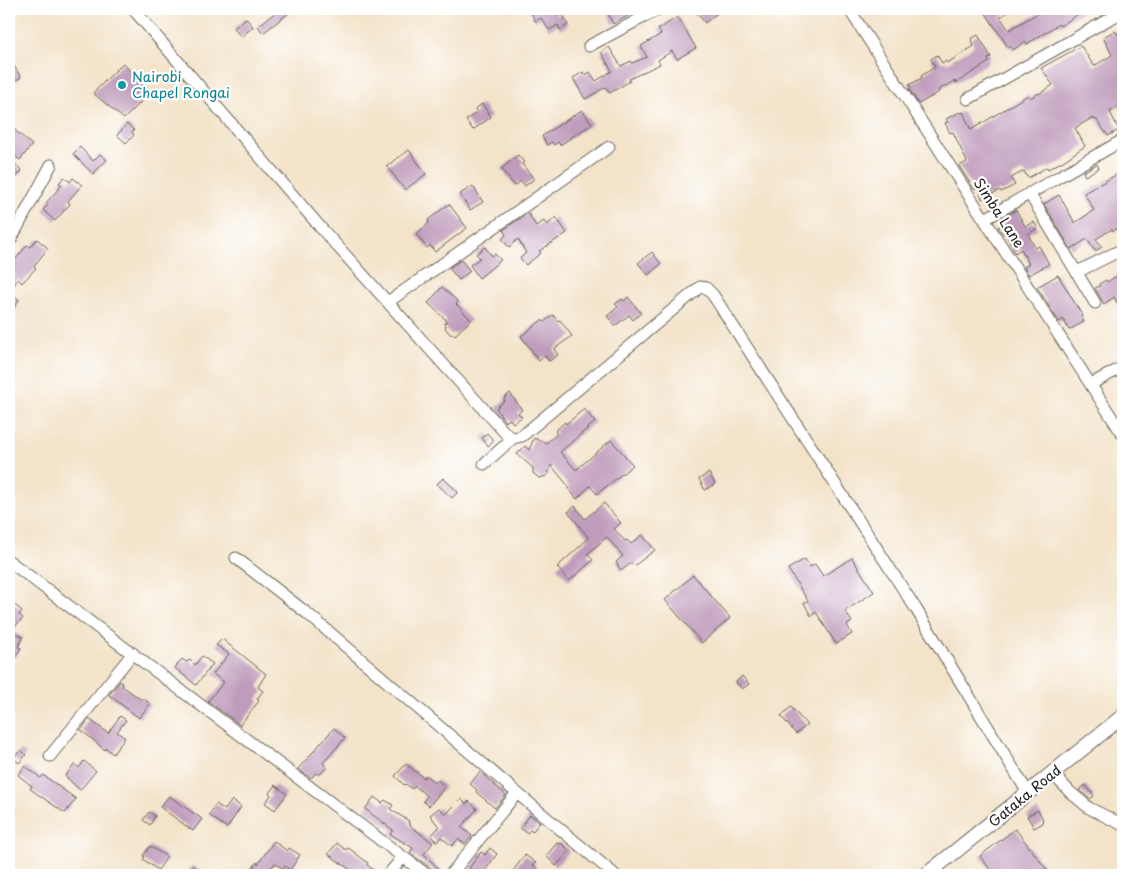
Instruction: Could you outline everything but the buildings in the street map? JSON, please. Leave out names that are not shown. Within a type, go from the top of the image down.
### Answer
[{"type":"street","points":[[133,9],[321,228],[507,435],[513,438]]},
{"type":"street","points":[[589,46],[659,9]]},
{"type":"street","name":"Simba Lane","points":[[849,9],[1123,435]]},
{"type":"street","points":[[968,99],[1107,14],[1123,13]]},
{"type":"street","points":[[985,219],[1123,140]]},
{"type":"street","points":[[388,302],[609,147]]},
{"type":"street","points":[[9,243],[51,165]]},
{"type":"street","points":[[1029,193],[1096,303]]},
{"type":"street","points":[[1077,272],[1123,249]]},
{"type":"street","points":[[484,464],[513,438],[522,436],[700,287],[706,288],[723,311],[916,609],[1028,793]]},
{"type":"street","points":[[1091,384],[1123,366]]},
{"type":"street","points":[[236,558],[308,614],[615,875]]},
{"type":"street","points":[[9,561],[427,875]]},
{"type":"street","points":[[50,756],[133,654]]},
{"type":"street","name":"Gataka Road","points":[[926,875],[1123,716]]},
{"type":"street","points":[[1052,773],[1089,808],[1123,825]]},
{"type":"street","points":[[450,875],[517,793]]},
{"type":"street","points":[[388,875],[403,857]]},
{"type":"place","name":"Nairobi Chapel Rongai","points":[[122,85]]}]
